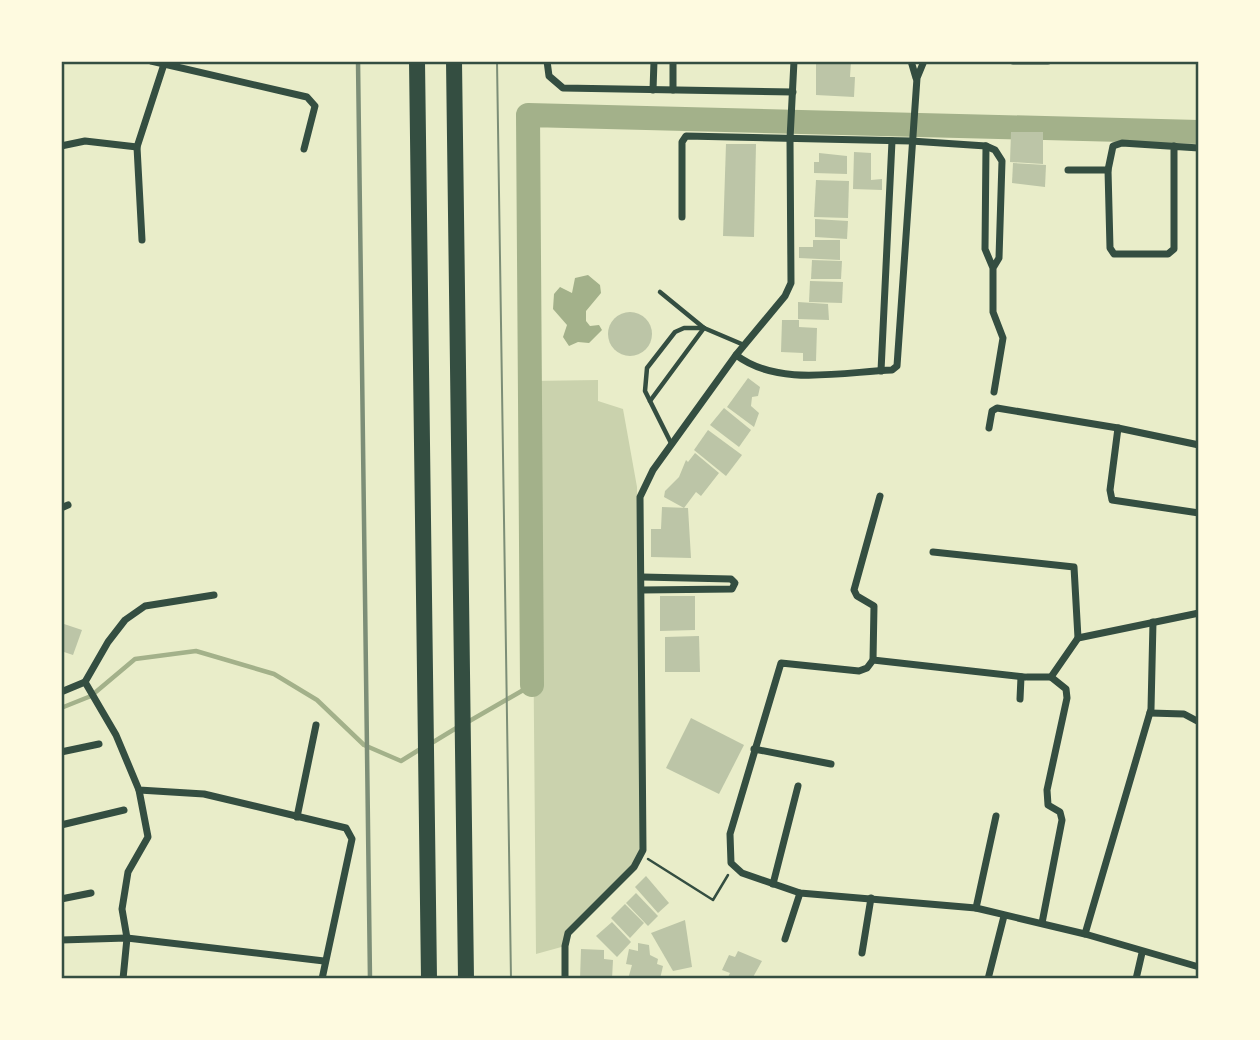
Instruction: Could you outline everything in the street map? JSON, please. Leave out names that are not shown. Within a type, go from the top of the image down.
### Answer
[{"type":"highway","points":[[417,61],[429,979]]},
{"type":"highway","points":[[454,61],[466,979]]},
{"type":"street","points":[[150,61],[307,97],[315,106],[304,149]]},
{"type":"street","points":[[547,61],[549,76],[563,88],[793,92]]},
{"type":"street","points":[[653,90],[654,61]]},
{"type":"street","points":[[673,61],[673,90]]},
{"type":"street","points":[[565,979],[565,946],[568,933],[634,867],[641,855],[644,837],[640,497],[653,470],[736,355],[785,296],[791,283],[790,135],[794,61]]},
{"type":"street","points":[[911,61],[916,78]]},
{"type":"street","points":[[736,355],[760,370],[775,373],[892,370],[899,359],[916,78],[923,61]]},
{"type":"street","points":[[1013,61],[1048,61]]},
{"type":"street","points":[[142,240],[137,147],[164,64]]},
{"type":"street","points":[[682,217],[683,138],[690,136],[790,135],[986,146],[995,150],[1002,161],[999,258],[993,268]]},
{"type":"street","points":[[61,146],[85,141],[137,147]]},
{"type":"street","points":[[881,371],[892,141]]},
{"type":"street","points":[[1174,146],[1175,246],[1168,254],[1121,256],[1111,252],[1108,170],[1111,151],[1117,143],[1174,146],[1199,148]]},
{"type":"street","points":[[986,146],[985,249],[993,268],[993,312],[1003,338],[994,392]]},
{"type":"street","points":[[1068,170],[1108,170]]},
{"type":"street","points":[[989,428],[991,413],[997,408],[1118,428],[1199,445]]},
{"type":"street","points":[[1118,428],[1110,491],[1112,500],[1199,513]]},
{"type":"street","points":[[880,496],[854,590],[857,596],[874,606],[873,660],[867,668],[859,671],[780,663],[728,844],[732,865],[743,873],[800,893],[976,908],[1085,934],[1142,953],[1199,967]]},
{"type":"street","points":[[933,552],[1074,566],[1078,638],[1051,677]]},
{"type":"street","points":[[642,577],[731,579],[735,583],[732,589],[642,590]]},
{"type":"street","points":[[61,691],[85,682],[116,631],[125,620],[145,606],[214,595]]},
{"type":"street","points":[[1078,638],[1199,613]]},
{"type":"street","points":[[1085,934],[1150,713],[1153,622]]},
{"type":"street","points":[[873,660],[1024,677],[1051,677],[1066,689],[1067,698],[1046,796],[1048,805],[1060,812],[1062,820],[1042,923]]},
{"type":"street","points":[[1020,699],[1024,677]]},
{"type":"street","points":[[85,682],[101,706],[139,790],[148,837],[128,872],[122,909],[127,938],[123,979]]},
{"type":"street","points":[[1150,713],[1184,714],[1199,722]]},
{"type":"street","points":[[297,817],[316,725]]},
{"type":"street","points":[[61,752],[99,744]]},
{"type":"street","points":[[754,749],[831,764]]},
{"type":"street","points":[[773,884],[798,786]]},
{"type":"street","points":[[139,790],[205,794],[346,828],[352,839],[322,979]]},
{"type":"street","points":[[61,825],[124,810]]},
{"type":"street","points":[[976,908],[996,816]]},
{"type":"street","points":[[61,899],[91,893]]},
{"type":"street","points":[[785,939],[800,893]]},
{"type":"street","points":[[862,953],[871,898]]},
{"type":"street","points":[[988,979],[1004,916]]},
{"type":"street","points":[[61,940],[127,938],[324,961]]},
{"type":"street","points":[[1136,979],[1142,953]]},
{"type":"lane","points":[[660,292],[704,328],[744,345]]},
{"type":"lane","points":[[672,445],[649,401],[645,379],[652,360],[675,332],[684,328],[704,328]]},
{"type":"lane","points":[[649,401],[704,328]]},
{"type":"path","points":[[641,855],[713,900],[732,865]]},
{"type":"shaded area","points":[[588,275],[600,285],[601,293],[586,311],[586,321],[590,326],[599,325],[602,330],[589,343],[578,342],[569,346],[563,337],[567,325],[553,309],[554,294],[560,287],[572,293],[575,278]]},
{"type":"shaded area","points":[[598,380],[598,401],[623,409],[637,487],[644,837],[631,867],[573,931],[565,946],[536,954],[531,381]]},
{"type":"building","points":[[816,61],[851,61],[850,77],[855,77],[854,97],[816,95]]},
{"type":"building","points":[[1011,132],[1043,132],[1043,164],[1010,162]]},
{"type":"building","points":[[726,144],[756,144],[754,237],[723,236]]},
{"type":"building","points":[[854,152],[871,153],[871,180],[882,179],[882,190],[853,189]]},
{"type":"building","points":[[819,153],[847,156],[847,174],[814,173],[814,162],[819,162]]},
{"type":"building","points":[[1013,163],[1046,165],[1045,187],[1012,183]]},
{"type":"building","points":[[816,180],[849,181],[848,218],[814,217]]},
{"type":"building","points":[[815,219],[848,221],[847,239],[815,237]]},
{"type":"building","points":[[813,240],[840,240],[840,260],[799,258],[799,247],[813,247]]},
{"type":"building","points":[[812,260],[842,261],[841,279],[811,279]]},
{"type":"building","points":[[810,281],[843,282],[842,303],[809,302]]},
{"type":"building","points":[[798,302],[828,304],[829,320],[798,319]]},
{"type":"building","points":[[630,312],[645,319],[652,334],[645,349],[630,356],[615,349],[608,334],[615,319]]},
{"type":"building","points":[[782,320],[799,320],[799,327],[817,328],[816,361],[803,361],[803,353],[781,352]]},
{"type":"building","points":[[748,378],[760,387],[758,396],[752,397],[751,406],[759,413],[754,427],[727,407]]},
{"type":"building","points":[[724,408],[751,430],[739,447],[710,425]]},
{"type":"building","points":[[708,430],[742,455],[726,476],[694,450]]},
{"type":"building","points":[[695,453],[719,473],[701,496],[696,492],[684,508],[664,497],[665,491],[679,477],[686,460],[688,462]]},
{"type":"building","points":[[662,507],[688,508],[691,558],[651,557],[651,529],[661,529]]},
{"type":"building","points":[[660,596],[695,596],[695,630],[660,631]]},
{"type":"building","points":[[61,623],[82,630],[73,655],[61,651]]},
{"type":"building","points":[[699,636],[700,672],[665,672],[665,637]]},
{"type":"building","points":[[691,718],[744,745],[719,794],[666,768]]},
{"type":"building","points":[[646,876],[669,903],[658,913],[635,887]]},
{"type":"building","points":[[636,893],[658,916],[648,926],[626,903]]},
{"type":"building","points":[[625,904],[644,923],[630,938],[611,918]]},
{"type":"building","points":[[685,920],[692,967],[673,971],[651,933]]},
{"type":"building","points":[[612,922],[631,942],[617,957],[596,936]]},
{"type":"building","points":[[638,943],[649,945],[650,955],[658,959],[657,964],[663,966],[660,979],[628,979],[632,965],[626,964],[629,949],[638,951]]},
{"type":"building","points":[[581,949],[604,950],[604,959],[613,960],[612,979],[580,979]]},
{"type":"building","points":[[738,951],[762,961],[752,979],[727,979],[730,973],[722,970],[729,955],[735,957]]},
{"type":"waterway","points":[[532,685],[528,115],[1199,132]]},
{"type":"waterway","points":[[61,708],[91,696],[135,659],[196,651],[274,674],[317,700],[364,745],[401,761],[422,748]]},
{"type":"waterway","points":[[466,723],[532,685]]},
{"type":"waterway","points":[[430,744],[458,727]]},
{"type":"tram line","points":[[497,61],[511,979]]},
{"type":"railway","points":[[358,61],[370,979]]}]
